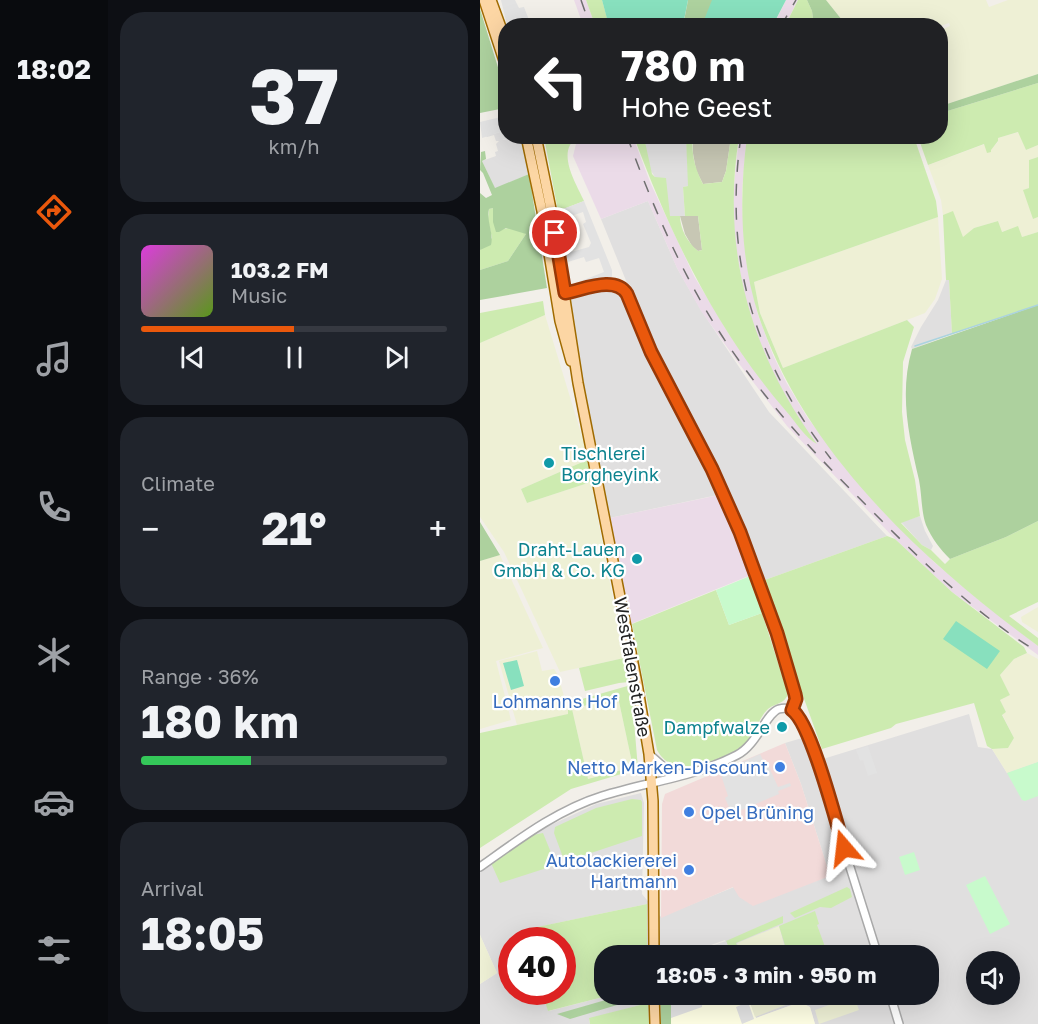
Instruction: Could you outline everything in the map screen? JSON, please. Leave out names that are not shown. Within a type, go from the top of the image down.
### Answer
[{"type":"main road","points":[[484,0],[498,43]]},
{"type":"main road","points":[[491,0],[498,19]]},
{"type":"main road","points":[[528,144],[560,293]]},
{"type":"main road","points":[[538,144],[551,210],[560,293]]},
{"type":"main road","name":"Westfalenstraße","points":[[560,293],[637,682],[649,754],[653,782],[654,945]]},
{"type":"main road","points":[[654,1005],[655,1024]]},
{"type":"street","points":[[560,293],[610,284],[620,286],[627,294],[651,352],[712,469],[747,548],[793,685],[796,699],[791,710]]},
{"type":"street","points":[[480,867],[562,812],[601,796],[685,775],[743,752],[757,738],[773,712],[778,709],[791,710],[800,717],[809,737],[875,945]]},
{"type":"street","points":[[649,754],[667,770],[685,775]]},
{"type":"street","points":[[893,1005],[899,1024]]},
{"type":"shaded area","points":[[501,0],[515,0],[519,8],[524,7],[528,18],[505,18]]},
{"type":"shaded area","points":[[574,0],[586,0],[592,18],[580,18]]},
{"type":"shaded area","points":[[786,0],[798,0],[789,18],[777,18]]},
{"type":"shaded area","points":[[826,0],[986,0],[989,7],[1008,0],[1038,0],[1038,74],[948,104],[948,27],[950,26],[948,18],[840,18]]},
{"type":"shaded area","points":[[498,118],[498,133],[482,138],[480,122]]},
{"type":"shaded area","points":[[1019,132],[1026,150],[1038,145],[1038,157],[1029,160],[1029,188],[1024,190],[1033,219],[1038,217],[1038,232],[1022,237],[1017,227],[1001,232],[998,221],[974,228],[963,238],[953,212],[943,215],[941,200],[928,165],[985,144],[990,150],[998,142],[998,138]]},
{"type":"shaded area","points":[[498,133],[498,141],[494,135],[486,136]]},
{"type":"shaded area","points":[[498,142],[498,144],[522,144],[529,174],[495,189],[482,161],[496,156],[495,152],[498,151],[496,144]]},
{"type":"shaded area","points":[[576,144],[636,144],[650,182],[694,276],[751,366],[747,311],[734,238],[732,205],[738,144],[746,144],[742,190],[746,258],[758,315],[786,382],[807,417],[877,505],[934,562],[1038,646],[1038,655],[952,592],[895,539],[787,426],[701,311],[677,268],[648,201],[601,219],[573,156]]},
{"type":"shaded area","points":[[645,144],[686,144],[689,186],[683,187],[685,216],[670,216],[655,177],[649,168]]},
{"type":"shaded area","points":[[693,144],[730,144],[722,182],[703,184],[696,170]]},
{"type":"shaded area","points":[[584,201],[612,270],[610,279],[578,285],[581,281],[604,272],[599,258],[586,262],[584,257],[568,262],[558,211]],"holes":[[[583,212],[586,222],[583,224],[591,243],[589,247],[571,252],[564,223],[569,221],[568,217]]]},
{"type":"shaded area","points":[[648,201],[677,268],[701,310],[769,412],[887,536],[762,581],[727,493],[605,519],[568,295],[627,283],[601,219]]},
{"type":"shaded area","points":[[680,216],[698,216],[702,250],[698,251],[692,246],[685,234]]},
{"type":"shaded area","points":[[938,217],[942,279],[935,299],[925,313],[783,368],[760,313],[754,282]]},
{"type":"shaded area","points":[[949,279],[952,334],[912,349],[921,327],[938,300],[946,280]]},
{"type":"shaded area","points":[[545,315],[584,443],[587,460],[521,489],[527,503],[591,482],[624,658],[560,672],[504,552],[480,517],[480,343]]},
{"type":"shaded area","points":[[719,495],[751,575],[626,626],[605,519]]},
{"type":"shaded area","points":[[920,516],[933,546],[931,550],[922,545],[901,522]]},
{"type":"shaded area","points":[[500,555],[543,648],[496,661],[511,720],[480,729],[480,561]]},
{"type":"shaded area","points":[[1038,607],[1038,632],[1022,622],[1021,617]]},
{"type":"shaded area","points":[[537,651],[542,671],[554,669],[558,675],[569,714],[517,725],[499,661]]},
{"type":"shaded area","points":[[1027,653],[1038,659],[1038,762],[1007,773],[992,749],[1008,748],[1014,738],[1002,714],[1006,712],[1000,700],[1010,695],[1000,675],[1014,659]]},
{"type":"shaded area","points":[[618,697],[633,767],[588,779],[572,709]]},
{"type":"shaded area","points":[[969,714],[978,747],[992,749],[1007,773],[1038,762],[1038,1024],[815,1024],[810,1007],[806,1005],[939,1005],[939,945],[727,945],[725,940],[711,945],[647,945],[647,904],[538,927],[498,927],[498,1005],[547,1005],[549,1011],[594,999],[594,1005],[641,1005],[589,1019],[590,1024],[480,1024],[480,984],[497,973],[480,935],[480,870],[538,831],[596,804],[641,793],[644,803],[642,894],[661,917],[734,887],[830,876],[801,784],[785,743],[802,738],[813,768],[823,759]]},
{"type":"shaded area","points":[[785,743],[801,784],[830,876],[753,906],[739,897],[733,887],[661,918],[662,804],[665,794]]},
{"type":"shaded area","points":[[868,746],[877,773],[868,776],[863,760],[860,761],[856,750]]},
{"type":"shaded area","points":[[760,754],[778,787],[790,783],[791,786],[778,791],[779,794],[732,814],[725,798],[728,796],[720,772]]},
{"type":"shaded area","points":[[779,926],[784,945],[738,945],[737,943]]},
{"type":"shaded area","points":[[480,935],[497,973],[480,984]]},
{"type":"shaded area","points":[[726,941],[727,945],[714,945]]},
{"type":"shaded area","points":[[648,1005],[663,1005],[664,1024],[649,1024]]},
{"type":"shaded area","points":[[663,1005],[751,1005],[756,1018],[792,1005],[806,1005],[810,1007],[815,1024],[664,1024]]},
{"type":"shaded area","points":[[671,1005],[702,1005],[702,1007],[671,1018]]},
{"type":"shaded area","points":[[749,1005],[754,1019],[742,1024],[736,1007]]},
{"type":"shaded area","points":[[751,1005],[792,1005],[756,1018]]},
{"type":"shaded area","points":[[751,1005],[786,1005],[755,1017]]},
{"type":"shaded area","points":[[829,1005],[857,1005],[859,1010],[819,1024],[815,1010]]},
{"type":"green space","points":[[586,0],[602,0],[607,18],[592,18]]},
{"type":"green space","points":[[602,0],[688,0],[684,18],[607,18]]},
{"type":"green space","points":[[688,0],[731,0],[717,18],[685,18]]},
{"type":"green space","points":[[712,0],[786,0],[777,18],[705,18]]},
{"type":"green space","points":[[798,0],[807,0],[813,18],[789,18]]},
{"type":"green space","points":[[807,0],[826,0],[840,18],[813,18]]},
{"type":"green space","points":[[480,9],[498,67],[498,109],[480,113]]},
{"type":"green space","points":[[1038,74],[1038,83],[948,111],[948,104]]},
{"type":"green space","points":[[1038,83],[1038,145],[1026,150],[1018,132],[998,138],[991,152],[987,153],[984,144],[928,165],[920,144],[948,144],[948,111]]},
{"type":"green space","points":[[545,144],[571,144],[568,150],[569,168],[584,201],[558,211]]},
{"type":"green space","points":[[637,144],[646,144],[652,174],[655,177],[666,178],[670,216],[680,216],[685,235],[698,251],[702,250],[698,216],[685,216],[683,187],[688,186],[686,144],[693,144],[694,161],[703,184],[722,182],[730,144],[738,144],[734,179],[734,219],[738,259],[746,298],[758,336],[774,373],[817,444],[804,434],[761,380],[717,315],[680,246]]},
{"type":"green space","points":[[746,144],[916,144],[936,201],[938,217],[754,282],[760,313],[783,368],[907,320],[914,327],[903,362],[902,412],[905,440],[915,480],[920,516],[901,523],[945,564],[950,559],[1006,537],[1038,521],[1038,602],[1009,616],[1038,638],[1038,646],[953,579],[912,541],[873,501],[838,459],[806,414],[780,367],[759,317],[753,295],[743,228]]},
{"type":"green space","points":[[485,151],[486,159],[482,161],[495,188],[529,174],[547,288],[480,300],[480,270],[508,261],[526,234],[506,228],[496,232],[493,208],[489,209],[491,245],[480,250],[480,193],[486,198],[492,195],[480,170],[481,152]]},
{"type":"green space","points":[[1038,157],[1038,217],[1033,219],[1023,190],[1029,188],[1029,160]]},
{"type":"green space","points":[[493,208],[501,230],[511,228],[526,234],[508,261],[480,270],[480,250],[492,238],[488,220],[489,209]]},
{"type":"green space","points":[[953,211],[963,237],[974,228],[998,221],[1002,232],[1018,226],[1022,237],[1038,232],[1038,305],[952,334],[949,280],[946,280],[943,215]]},
{"type":"green space","points":[[543,301],[545,315],[480,343],[480,313]]},
{"type":"green space","points":[[1038,305],[1038,521],[1006,537],[950,559],[931,535],[923,514],[907,415],[906,382],[912,349]]},
{"type":"green space","points":[[587,460],[591,482],[527,503],[521,489]]},
{"type":"green space","points":[[480,522],[500,555],[480,561]]},
{"type":"green space","points":[[887,536],[895,539],[952,592],[1024,647],[1027,653],[1014,659],[1000,675],[1010,695],[1000,700],[1006,712],[1002,715],[1014,738],[1008,748],[992,749],[987,746],[974,703],[896,724],[891,728],[822,749],[762,581]]},
{"type":"green space","points":[[750,576],[762,613],[729,625],[716,590]]},
{"type":"green space","points":[[716,590],[729,625],[762,613],[788,694],[784,700],[767,710],[747,742],[733,752],[702,764],[674,765],[664,759],[657,750],[632,624]]},
{"type":"green space","points":[[956,621],[1000,651],[987,669],[943,639]]},
{"type":"green space","points":[[624,658],[629,682],[585,691],[579,668]]},
{"type":"green space","points":[[517,660],[524,686],[511,690],[503,663]]},
{"type":"green space","points":[[631,685],[638,769],[571,789],[480,848],[480,733],[568,714],[568,703]],"holes":[[[618,697],[633,767],[588,779],[572,709]]]},
{"type":"green space","points":[[1038,762],[1038,796],[1022,800],[1007,773]]},
{"type":"green space","points":[[632,799],[642,802],[642,836],[564,860],[554,833],[555,827],[596,808]]},
{"type":"green space","points":[[543,833],[556,865],[500,883],[491,863],[533,835]]},
{"type":"green space","points":[[914,852],[920,870],[905,875],[899,857]]},
{"type":"green space","points":[[985,876],[1010,924],[990,934],[966,885]]},
{"type":"green space","points":[[847,887],[852,897],[831,908],[820,907],[795,918],[790,913]]},
{"type":"green space","points":[[647,904],[647,945],[594,945],[594,999],[576,1004],[576,927],[537,927]]},
{"type":"green space","points":[[815,911],[824,945],[785,945],[779,926]]},
{"type":"green space","points":[[783,916],[783,923],[736,943],[737,945],[728,945],[726,941]]},
{"type":"green space","points":[[594,1003],[617,1005],[570,1019],[557,1014]]},
{"type":"green space","points":[[546,1005],[572,1005],[548,1011]]},
{"type":"green space","points":[[648,1005],[649,1024],[590,1024],[589,1018]]},
{"type":"green space","points":[[660,1005],[671,1005],[671,1024],[661,1024]]},
{"type":"waterway","points":[[915,346],[1038,305]]},
{"type":"railway","points":[[581,0],[587,18]]},
{"type":"railway","points":[[786,18],[796,0]]},
{"type":"railway","points":[[630,144],[650,197],[691,284],[724,339],[759,387],[827,465],[918,557],[996,624],[1038,652]]},
{"type":"railway","points":[[740,144],[737,225],[742,267],[751,307],[764,346],[782,384],[831,459]]},
{"type":"place","name":"Tischlerei Borgheyink","points":[[549,463]]},
{"type":"place","name":"Draht-Lauen GmbH & Co. KG","points":[[637,559]]},
{"type":"place","name":"Lohmanns Hof","points":[[555,681]]},
{"type":"place","name":"Dampfwalze","points":[[782,727]]},
{"type":"place","name":"Netto Marken-Discount","points":[[780,767]]},
{"type":"place","name":"Opel Brüning","points":[[689,812]]},
{"type":"place","name":"Autolackiererei Hartmann","points":[[689,870]]},
{"type":"route","points":[[555,233],[565,293],[610,284],[624,289],[651,352],[726,498],[747,548],[777,633],[796,699],[792,710],[800,717],[809,737],[844,848]]}]
